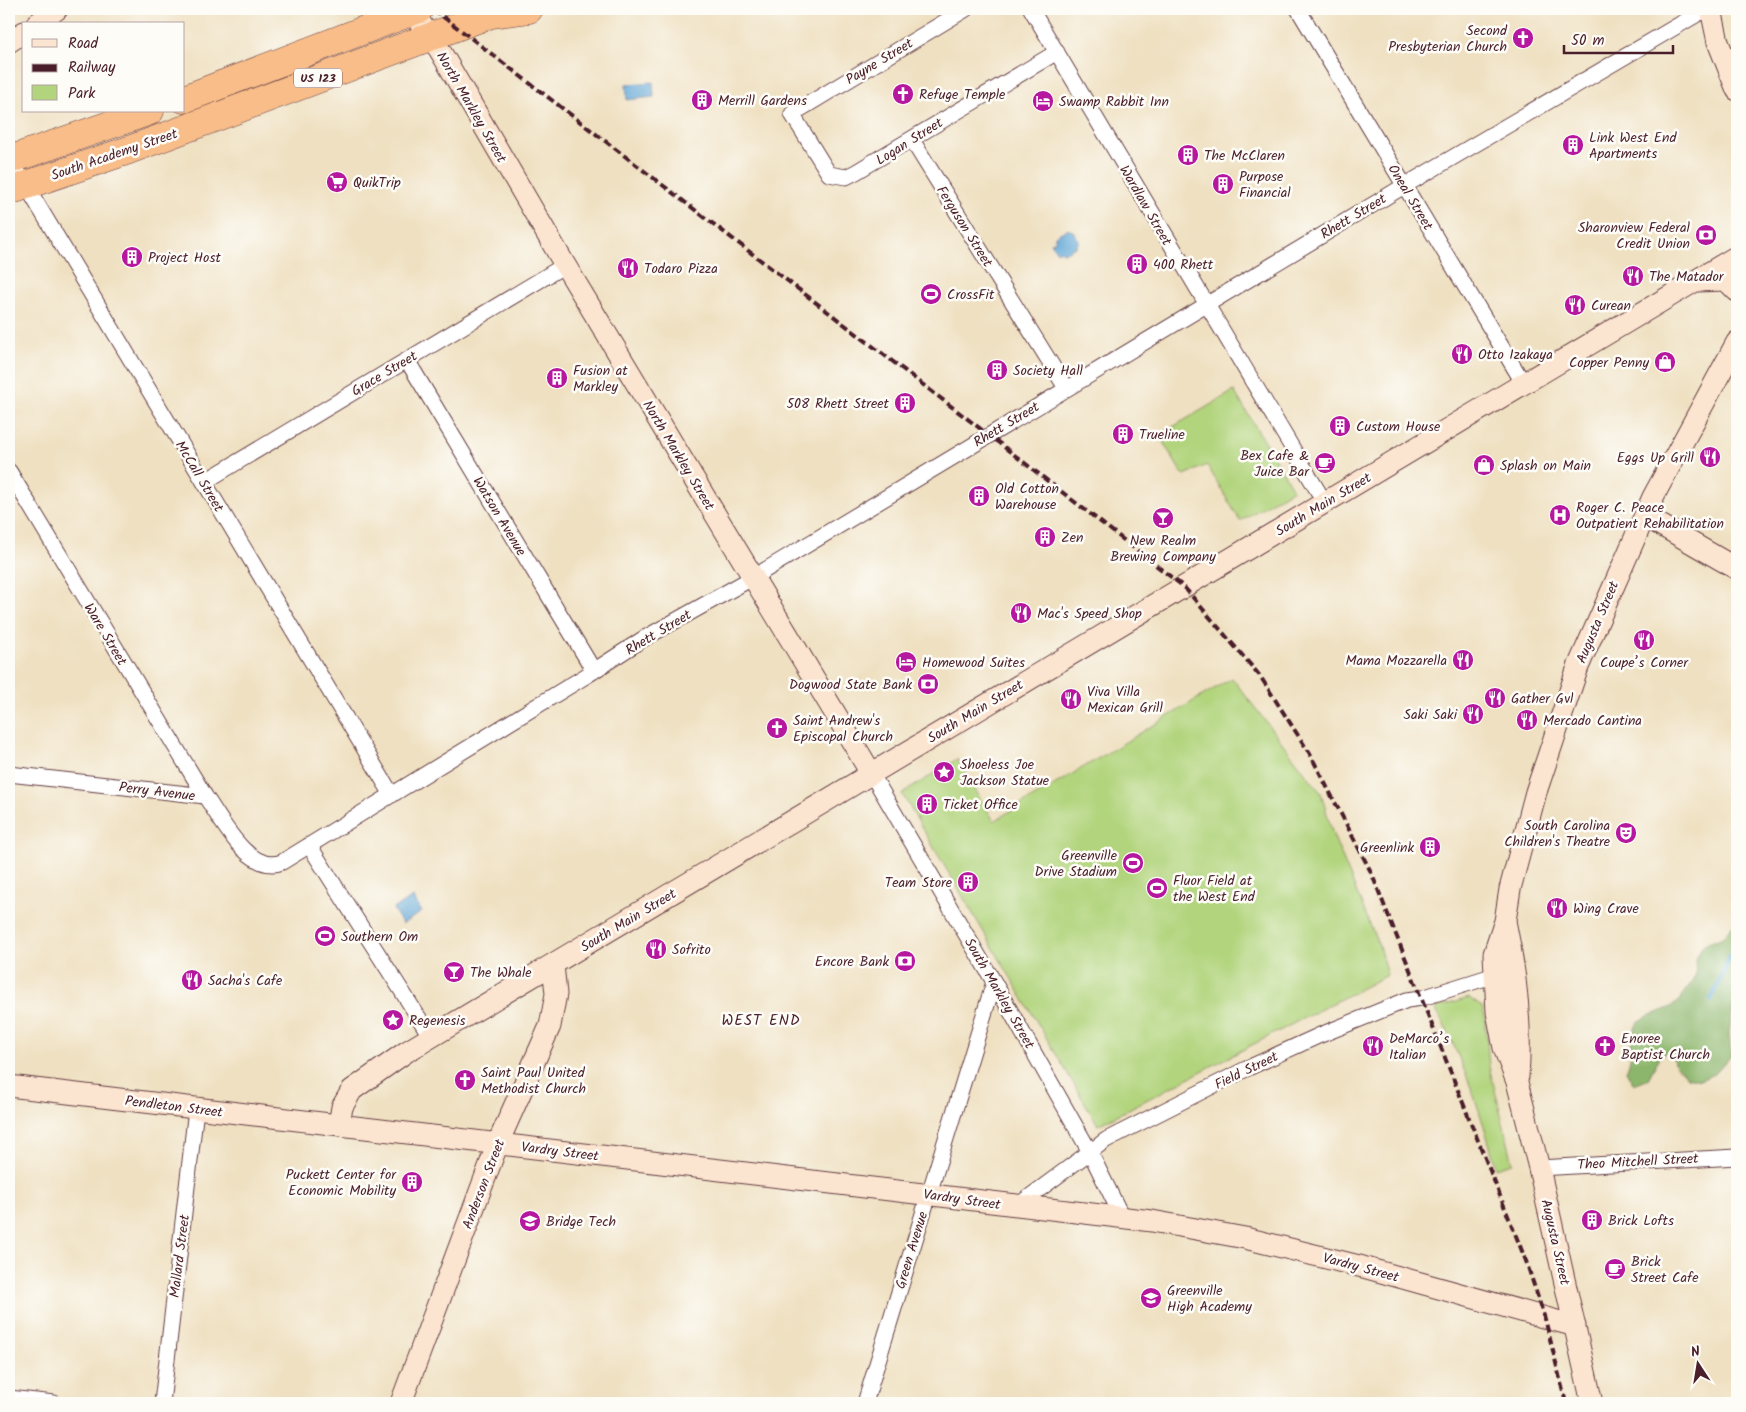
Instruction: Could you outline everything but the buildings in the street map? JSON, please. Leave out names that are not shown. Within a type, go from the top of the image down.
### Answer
[{"type":"highway","name":"South Academy Street","points":[[17,188],[129,150],[491,14],[529,9]]},
{"type":"highway","name":"US 123","points":[[185,99],[414,10]]},
{"type":"highway","name":"South Academy Street","points":[[9,159],[147,112]]},
{"type":"main road","points":[[40,22],[57,9]]},
{"type":"main road","points":[[1711,9],[1718,42],[1737,90]]},
{"type":"main road","name":"North Markley Street","points":[[414,10],[565,266],[871,773]]},
{"type":"main road","points":[[9,42],[22,33]]},
{"type":"main road","name":"South Main Street","points":[[340,1125],[342,1107],[352,1090],[431,1037],[1737,256]]},
{"type":"main road","points":[[1694,281],[1726,280],[1737,291]]},
{"type":"main road","name":"Augusta Street","points":[[1592,1403],[1539,1168],[1517,1082],[1504,1048],[1496,1012],[1494,954],[1505,921],[1510,889],[1536,792],[1558,723],[1600,613],[1687,431],[1737,342]]},
{"type":"main road","points":[[1645,516],[1737,569]]},
{"type":"main road","name":"Augusta Street","points":[[1505,921],[1512,953],[1520,1046],[1517,1082]]},
{"type":"main road","name":"Anderson Street","points":[[400,1403],[498,1143],[550,1026],[556,994],[553,965]]},
{"type":"main road","name":"Pendleton Street","points":[[9,1086],[340,1125]]},
{"type":"main road","name":"Vardry Street","points":[[340,1125],[1017,1206],[1122,1216],[1245,1238],[1363,1267],[1575,1326]]},
{"type":"street","name":"Payne Street","points":[[837,177],[829,174],[824,168],[792,114],[966,9]]},
{"type":"street","name":"Wardlaw Street","points":[[1031,9],[1205,305],[1325,503]]},
{"type":"street","name":"Oneal Street","points":[[1298,9],[1524,384]]},
{"type":"street","name":"Rhett Street","points":[[309,844],[594,671],[643,639],[752,578],[1404,186],[1706,9]]},
{"type":"street","name":"Logan Street","points":[[837,177],[846,178],[1057,52]]},
{"type":"street","name":"Ferguson Street","points":[[912,140],[1066,388]]},
{"type":"street","name":"McCall Street","points":[[9,159],[17,188],[204,482],[392,794]]},
{"type":"street","name":"Grace Street","points":[[204,482],[565,266]]},
{"type":"street","name":"Watson Avenue","points":[[407,360],[594,671]]},
{"type":"street","name":"Ware Street","points":[[9,471],[205,796]]},
{"type":"street","name":"South Markley Street","points":[[871,773],[994,982],[1090,1152],[1122,1216]]},
{"type":"street","name":"Perry Avenue","points":[[9,774],[205,796],[246,853],[259,863],[273,865],[309,844]]},
{"type":"street","points":[[309,844],[431,1037]]},
{"type":"street","name":"Field Street","points":[[1017,1206],[1106,1140],[1248,1068],[1356,1020],[1407,1000],[1422,998],[1495,975]]},
{"type":"street","name":"Green Avenue","points":[[865,1403],[994,982]]},
{"type":"street","name":"Mallard Street","points":[[162,1403],[196,1109]]},
{"type":"street","name":"Theo Mitchell Street","points":[[1539,1168],[1737,1157]]},
{"type":"street","points":[[9,1398],[54,1403]]},
{"type":"green space","points":[[1234,391],[1293,489],[1240,521],[1207,465],[1185,475],[1181,472],[1159,435]]},
{"type":"green space","name":"Fluor Field at the West End","points":[[1232,678],[1321,793],[1333,835],[1379,946],[1387,975],[1098,1125],[902,794],[957,759],[994,821]]},
{"type":"green space","points":[[1737,920],[1737,980],[1729,1033],[1731,1056],[1715,1074],[1700,1080],[1687,1077],[1674,1063],[1671,1049],[1660,1056],[1648,1079],[1634,1085],[1626,1071],[1630,1061],[1634,1030],[1637,1025],[1645,1017],[1667,1009],[1679,1000],[1696,975],[1695,959],[1703,945],[1721,938]]},
{"type":"green space","points":[[1469,998],[1482,1007],[1485,1016],[1489,1066],[1513,1163],[1496,1168],[1470,1086],[1435,1008]]},
{"type":"water","points":[[653,82],[654,97],[627,100],[626,84]]},
{"type":"water","points":[[1067,229],[1073,231],[1079,240],[1077,246],[1064,253],[1062,250],[1057,252],[1051,243],[1055,241],[1055,236]]},
{"type":"water","points":[[413,897],[422,912],[402,924],[393,909]]},
{"type":"waterway","points":[[1711,1000],[1737,941]]},
{"type":"railway","points":[[433,9],[1184,587],[1260,676],[1310,754],[1371,872],[1526,1261],[1545,1319],[1566,1403]]},
{"type":"place","name":"Second Presbyterian Church","points":[[1523,38]]},
{"type":"place","name":"Refuge Temple","points":[[903,94]]},
{"type":"place","name":"Merrill Gardens","points":[[702,100]]},
{"type":"place","name":"Swamp Rabbit Inn","points":[[1043,101]]},
{"type":"place","name":"Link West End Apartments","points":[[1573,145]]},
{"type":"place","name":"The McClaren","points":[[1188,155]]},
{"type":"place","name":"QuikTrip","points":[[337,182]]},
{"type":"place","name":"Purpose Financial","points":[[1223,184]]},
{"type":"place","name":"Sharonview Federal Credit Union","points":[[1706,235]]},
{"type":"place","name":"Project Host","points":[[132,257]]},
{"type":"place","name":"400 Rhett","points":[[1137,264]]},
{"type":"place","name":"Todaro Pizza","points":[[628,268]]},
{"type":"place","name":"The Matador","points":[[1633,276]]},
{"type":"place","name":"CrossFit","points":[[931,294]]},
{"type":"place","name":"Curean","points":[[1575,305]]},
{"type":"place","name":"Otto Izakaya","points":[[1462,354]]},
{"type":"place","name":"Copper Penny","points":[[1665,362]]},
{"type":"place","name":"Society Hall","points":[[997,370]]},
{"type":"place","name":"Fusion at Markley","points":[[557,378]]},
{"type":"place","name":"508 Rhett Street","points":[[905,403]]},
{"type":"place","name":"Custom House","points":[[1340,426]]},
{"type":"place","name":"Trueline","points":[[1123,434]]},
{"type":"place","name":"Eggs Up Grill","points":[[1710,457]]},
{"type":"place","name":"Bex Cafe & Juice Bar","points":[[1325,463]]},
{"type":"place","name":"Splash on Main","points":[[1484,465]]},
{"type":"place","name":"Old Cotton Warehouse","points":[[979,496]]},
{"type":"place","name":"Roger C. Peace Outpatient Rehabilitation","points":[[1560,515]]},
{"type":"place","name":"New Realm Brewing Company","points":[[1163,518]]},
{"type":"place","name":"Zen","points":[[1045,537]]},
{"type":"place","name":"Mac's Speed Shop","points":[[1021,613]]},
{"type":"place","name":"Coupe’s Corner","points":[[1644,640]]},
{"type":"place","name":"Mama Mozzarella","points":[[1463,660]]},
{"type":"place","name":"Homewood Suites","points":[[906,662]]},
{"type":"place","name":"Dogwood State Bank","points":[[928,684]]},
{"type":"place","name":"Gather Gvl","points":[[1495,698]]},
{"type":"place","name":"Viva Villa Mexican Grill","points":[[1071,699]]},
{"type":"place","name":"Saki Saki","points":[[1473,714]]},
{"type":"place","name":"Mercado Cantina","points":[[1527,720]]},
{"type":"place","name":"Saint Andrew's Episcopal Church","points":[[777,728]]},
{"type":"place","name":"Shoeless Joe Jackson Statue","points":[[944,772]]},
{"type":"place","name":"Ticket Office","points":[[927,804]]},
{"type":"place","name":"South Carolina Children's Theatre","points":[[1626,833]]},
{"type":"place","name":"Greenlink","points":[[1430,847]]},
{"type":"place","name":"Greenville Drive Stadium","points":[[1133,863]]},
{"type":"place","name":"Team Store","points":[[968,882]]},
{"type":"place","name":"Fluor Field at the West End","points":[[1157,888]]},
{"type":"place","name":"Wing Crave","points":[[1557,908]]},
{"type":"place","name":"Southern Om","points":[[325,936]]},
{"type":"place","name":"Sofrito","points":[[656,949]]},
{"type":"place","name":"Encore Bank","points":[[905,961]]},
{"type":"place","name":"The Whale","points":[[454,972]]},
{"type":"place","name":"Sacha's Cafe","points":[[192,980]]},
{"type":"place","name":"Regenesis","points":[[393,1020]]},
{"type":"place","name":"DeMarco’s Italian","points":[[1373,1046]]},
{"type":"place","name":"Enoree Baptist Church","points":[[1605,1046]]},
{"type":"place","name":"Saint Paul United Methodist Church","points":[[465,1080]]},
{"type":"place","name":"Puckett Center for Economic Mobility","points":[[412,1182]]},
{"type":"place","name":"Brick Lofts","points":[[1592,1220]]},
{"type":"place","name":"Bridge Tech","points":[[530,1221]]},
{"type":"place","name":"Brick Street Cafe","points":[[1615,1269]]},
{"type":"place","name":"Greenville High Academy","points":[[1151,1298]]},
{"type":"district","name":"WEST END","points":[[761,1020]]}]
